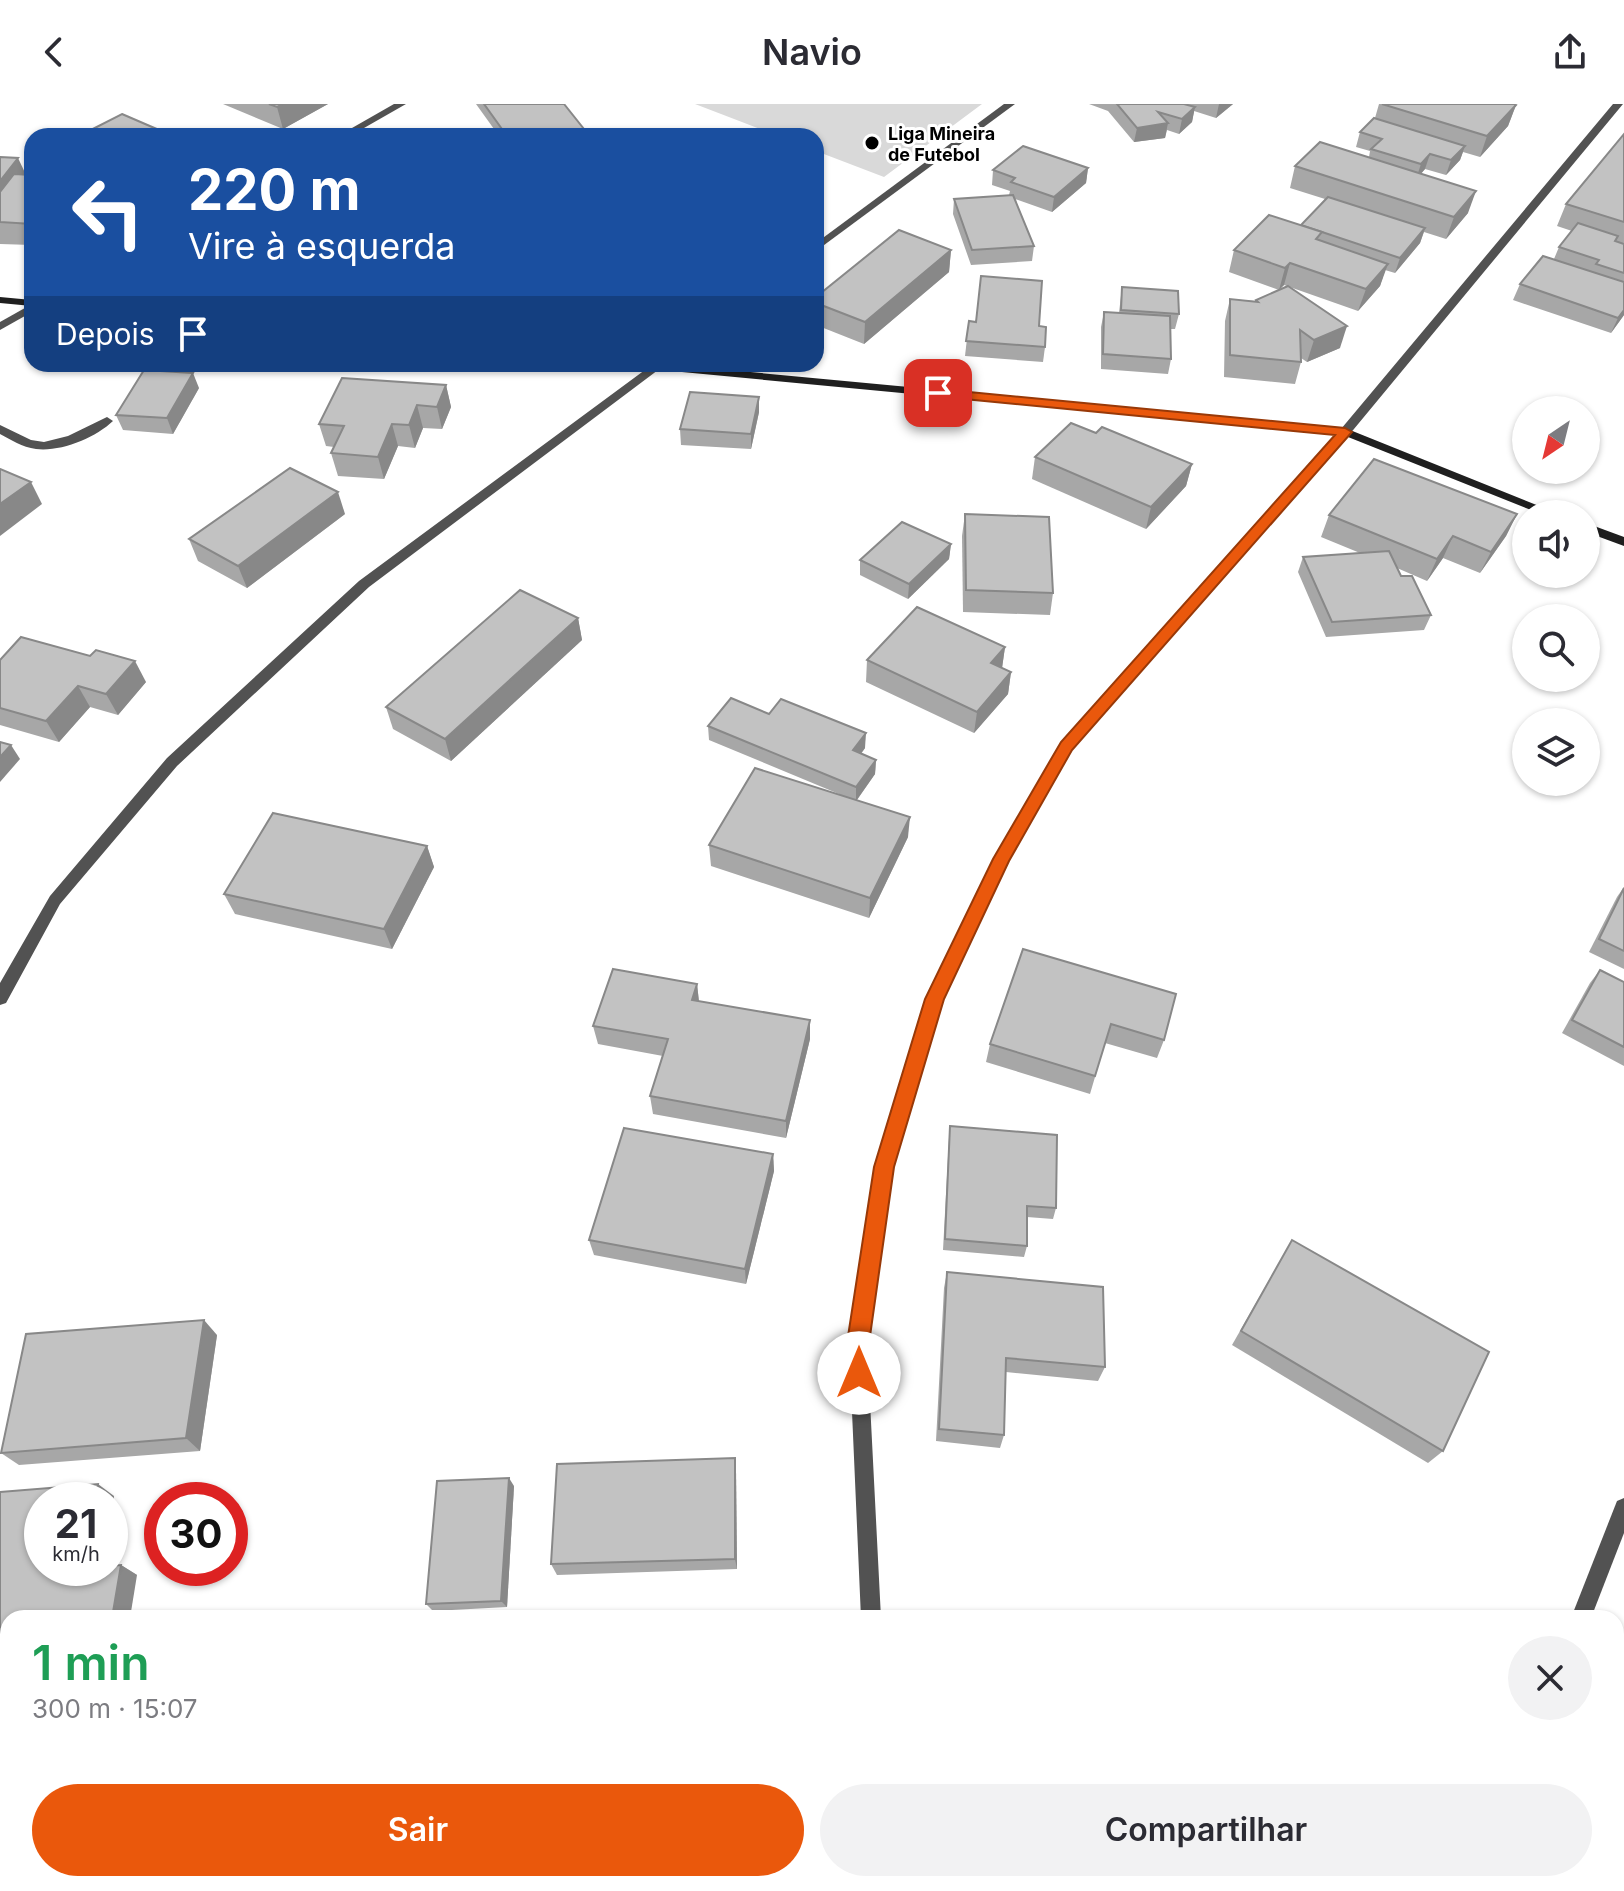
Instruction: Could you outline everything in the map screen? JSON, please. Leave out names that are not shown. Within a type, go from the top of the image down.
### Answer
[{"type":"street","points":[[358,128],[401,104]]},
{"type":"street","points":[[824,242],[1010,104]]},
{"type":"street","points":[[871,1610],[858,1343],[884,1167],[935,999],[1001,859],[1066,746],[1345,432],[1618,104]]},
{"type":"street","points":[[0,300],[24,304]]},
{"type":"street","points":[[0,327],[24,310]]},
{"type":"street","points":[[0,998],[55,900],[172,762],[364,584],[649,372]]},
{"type":"street","points":[[730,372],[1345,432],[1517,500]]},
{"type":"street","points":[[0,429],[32,445],[51,444],[93,430],[107,421]]},
{"type":"street","points":[[1600,533],[1624,542]]},
{"type":"street","points":[[1584,1610],[1624,1508]]},
{"type":"shaded area","name":"Liga Mineira de Futebol","points":[[695,104],[982,104],[884,177],[824,154],[824,128],[757,128]]},
{"type":"building","points":[[484,104],[564,104],[583,128],[501,128]]},
{"type":"building","points":[[1117,104],[1184,104],[1195,107],[1182,119],[1158,112],[1168,123],[1137,128]]},
{"type":"building","points":[[1382,104],[1514,104],[1516,105],[1487,136]]},
{"type":"building","points":[[122,114],[154,128],[95,128]]},
{"type":"building","points":[[1374,118],[1465,146],[1451,160],[1430,154],[1421,164],[1371,149],[1382,139],[1360,132]]},
{"type":"building","points":[[1624,134],[1624,222],[1566,204]]},
{"type":"building","points":[[1320,142],[1476,191],[1454,217],[1295,166]]},
{"type":"building","points":[[1023,146],[1088,168],[1054,197],[1011,182],[1015,178],[993,170]]},
{"type":"building","points":[[0,157],[18,158],[0,181]]},
{"type":"building","points":[[14,174],[24,175],[24,224],[0,222],[0,192]]},
{"type":"building","points":[[1013,195],[1034,246],[972,250],[954,199]]},
{"type":"building","points":[[1328,197],[1425,228],[1400,258],[1301,225]]},
{"type":"building","points":[[1269,215],[1322,232],[1316,239],[1388,264],[1366,289],[1290,263],[1285,268],[1234,250]]},
{"type":"building","points":[[1578,223],[1618,236],[1615,241],[1624,244],[1624,273],[1596,264],[1599,260],[1559,247]]},
{"type":"building","points":[[899,230],[951,250],[865,322],[824,306],[824,291]]},
{"type":"building","points":[[1543,256],[1624,282],[1624,310],[1618,318],[1520,284]]},
{"type":"building","points":[[981,276],[1042,281],[1039,326],[1046,327],[1045,347],[966,341],[969,321],[976,322]]},
{"type":"building","points":[[1288,286],[1347,326],[1314,340],[1300,330],[1301,362],[1230,355],[1230,299],[1258,302],[1256,300]]},
{"type":"building","points":[[1122,287],[1178,291],[1179,314],[1121,310]]},
{"type":"building","points":[[1104,312],[1170,316],[1171,359],[1103,354]]},
{"type":"building","points":[[143,372],[193,373],[167,418],[116,415]]},
{"type":"building","points":[[342,378],[446,385],[437,407],[417,405],[409,425],[392,424],[378,457],[331,453],[344,426],[319,424]]},
{"type":"building","points":[[690,392],[759,397],[751,434],[680,429]]},
{"type":"building","points":[[1071,423],[1096,433],[1102,427],[1192,464],[1151,507],[1035,457]]},
{"type":"building","points":[[1374,459],[1512,512],[1512,521],[1491,552],[1453,536],[1437,559],[1329,515]]},
{"type":"building","points":[[290,468],[338,492],[238,566],[189,539]]},
{"type":"building","points":[[0,469],[31,482],[0,504]]},
{"type":"building","points":[[965,514],[1049,517],[1053,593],[966,590]]},
{"type":"building","points":[[902,522],[951,544],[909,584],[860,560]]},
{"type":"building","points":[[1389,551],[1401,576],[1412,576],[1431,615],[1332,622],[1303,557]]},
{"type":"building","points":[[520,590],[578,618],[445,739],[386,707]]},
{"type":"building","points":[[917,607],[1005,647],[991,663],[1011,672],[977,712],[867,660]]},
{"type":"building","points":[[21,637],[90,656],[96,650],[135,661],[106,694],[78,686],[46,721],[0,708],[0,660]]},
{"type":"building","points":[[731,698],[769,714],[781,699],[866,733],[853,750],[876,760],[856,787],[708,726]]},
{"type":"building","points":[[0,742],[11,745],[0,757]]},
{"type":"building","points":[[755,768],[910,817],[870,898],[709,845]]},
{"type":"building","points":[[273,813],[427,846],[384,929],[224,894]]},
{"type":"building","points":[[1624,888],[1624,951],[1599,939]]},
{"type":"building","points":[[1023,949],[1176,994],[1164,1040],[1111,1024],[1095,1076],[990,1044]]},
{"type":"building","points":[[613,969],[697,984],[692,1000],[810,1020],[786,1121],[650,1096],[668,1039],[593,1026]]},
{"type":"building","points":[[1600,970],[1624,982],[1624,1047],[1572,1020]]},
{"type":"building","points":[[950,1126],[1057,1135],[1056,1208],[1027,1206],[1027,1246],[945,1239]]},
{"type":"building","points":[[624,1128],[773,1154],[745,1269],[589,1240]]},
{"type":"building","points":[[1292,1240],[1489,1352],[1443,1451],[1241,1331]]},
{"type":"building","points":[[947,1272],[1103,1287],[1105,1367],[1006,1358],[1004,1435],[939,1429]]},
{"type":"building","points":[[204,1320],[186,1438],[1,1453],[26,1334]]},
{"type":"building","points":[[735,1458],[735,1559],[551,1564],[557,1464]]},
{"type":"building","points":[[509,1478],[501,1601],[426,1604],[437,1481]]},
{"type":"building","points":[[24,1490],[24,1586],[117,1586],[113,1610],[0,1610],[0,1492]]},
{"type":"place","name":"Liga Mineira de Futebol","points":[[872,143]]},
{"type":"route","points":[[859,1373],[858,1343],[884,1167],[935,999],[1001,859],[1066,746],[1345,432],[938,393]]}]
